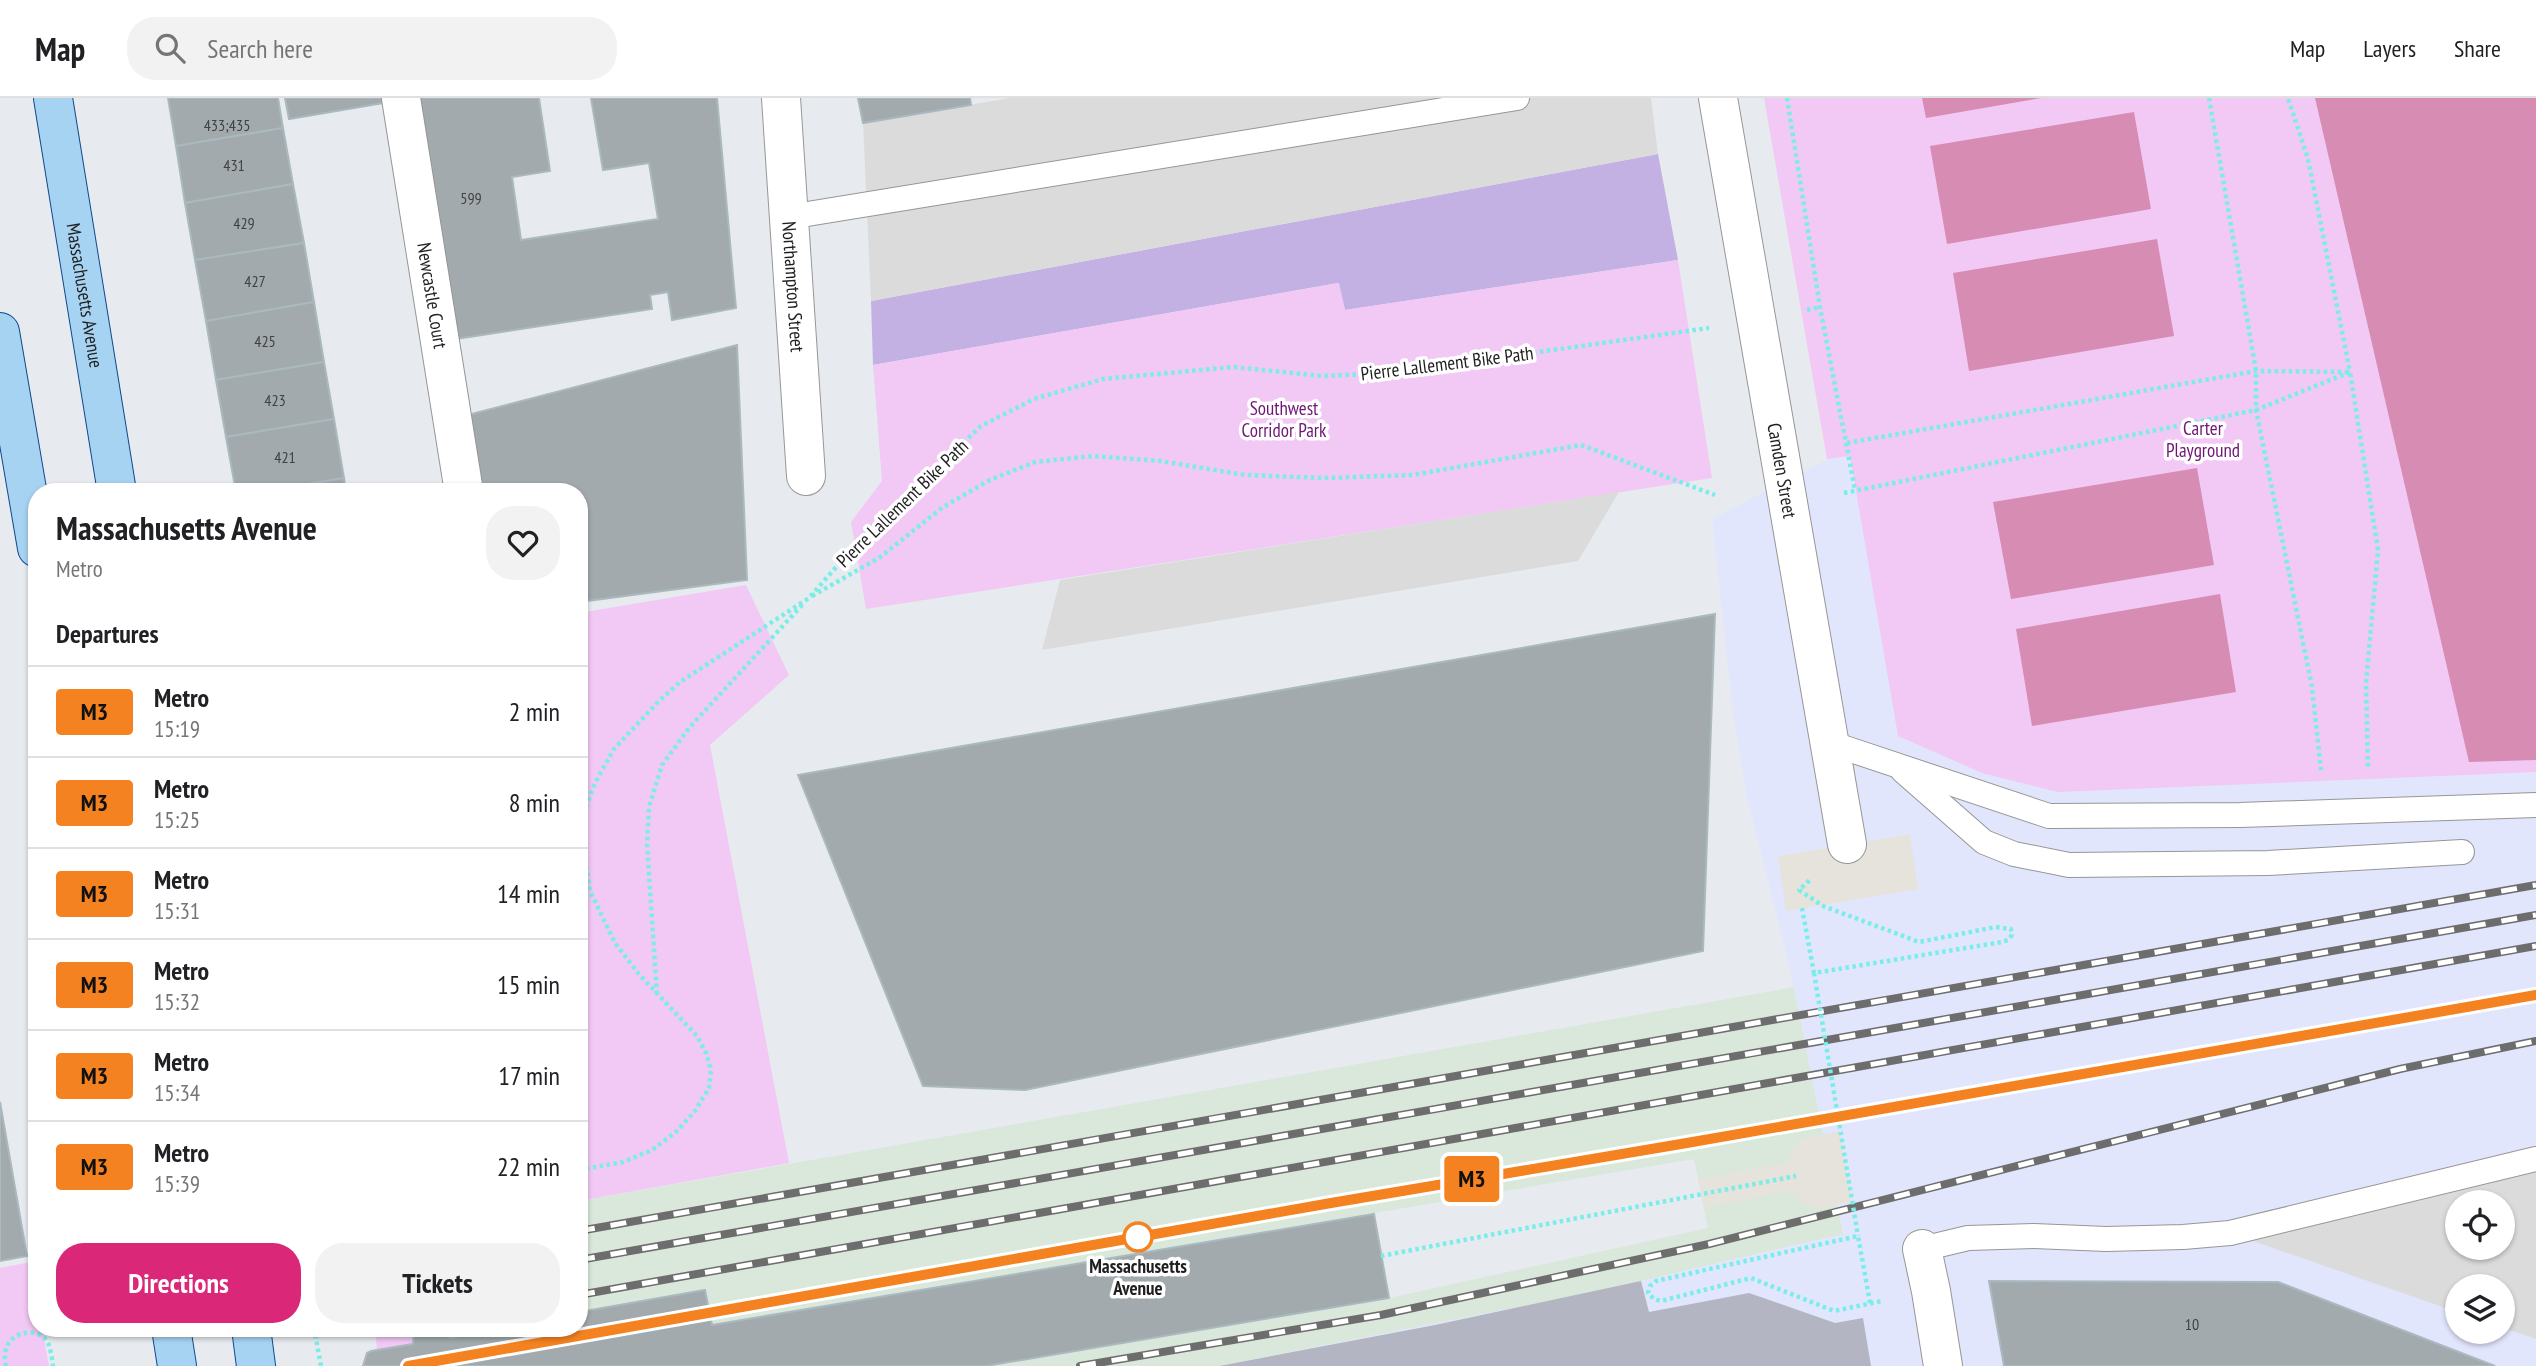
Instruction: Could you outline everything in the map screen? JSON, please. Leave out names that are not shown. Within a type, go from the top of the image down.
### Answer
[{"type":"main road","name":"Massachusetts Avenue","points":[[53,98],[116,483]]},
{"type":"main road","points":[[0,332],[28,495]]},
{"type":"main road","points":[[172,1337],[177,1366]]},
{"type":"main road","points":[[252,1337],[256,1366]]},
{"type":"street","name":"Newcastle Court","points":[[401,98],[463,483]]},
{"type":"street","name":"Northampton Street","points":[[781,98],[806,476]]},
{"type":"street","name":"Camden Street","points":[[1718,98],[1847,844]]},
{"type":"street","points":[[1922,1249],[1943,1366]]},
{"type":"lane","points":[[789,217],[1517,98]]},
{"type":"lane","points":[[1830,743],[2049,816],[2240,816],[2536,805]]},
{"type":"lane","points":[[1895,764],[1984,842],[2014,854],[2069,865],[2268,863],[2462,852]]},
{"type":"lane","points":[[1922,1249],[1968,1238],[2132,1238],[2230,1233],[2536,1159]]},
{"type":"path","points":[[1787,98],[1820,307],[1855,490]]},
{"type":"path","points":[[2209,98],[2256,371],[2256,410],[2312,687],[2326,812]]},
{"type":"path","points":[[2288,98],[2308,159],[2350,372],[2378,550],[2366,683],[2370,811]]},
{"type":"path","name":"Pierre Lallement Bike Path","points":[[588,802],[614,749],[680,682],[808,598],[866,533],[981,426],[1034,399],[1063,388],[1103,379],[1233,367],[1322,376],[1389,373],[1701,329]]},
{"type":"path","points":[[1847,443],[2256,371],[2350,372]]},
{"type":"path","points":[[1844,493],[2256,410],[2350,372]]},
{"type":"path","points":[[657,994],[647,844],[649,807],[662,765],[690,728],[808,598],[879,558],[943,507],[990,480],[1035,463],[1093,456],[1160,461],[1245,475],[1326,478],[1413,475],[1581,445],[1715,495]]},
{"type":"path","points":[[1814,973],[2002,942],[2012,935],[2011,929],[1996,927],[1919,942],[1823,906],[1799,890],[1847,844]]},
{"type":"path","name":"Pierre Lallement Bike Path","points":[[588,875],[590,891],[615,943],[638,974],[697,1036],[711,1070],[709,1088],[695,1111],[677,1131],[652,1150],[623,1162],[588,1168]]},
{"type":"path","points":[[1802,908],[1870,1303]]},
{"type":"path","points":[[1381,1256],[1796,1177]]},
{"type":"path","points":[[1858,1236],[1656,1281],[1650,1286],[1648,1293],[1661,1301],[1751,1278],[1834,1311],[1931,1291]]},
{"type":"path","points":[[6,1366],[5,1349],[10,1341],[17,1335],[28,1332]]},
{"type":"path","points":[[42,1337],[46,1340],[53,1366]]},
{"type":"path","points":[[316,1337],[321,1366]]},
{"type":"shaded area","points":[[1010,98],[1651,98],[1658,154],[871,301],[863,123]]},
{"type":"shaded area","points":[[1922,98],[2041,98],[1926,118]]},
{"type":"shaded area","points":[[2315,98],[2536,98],[2536,760],[2469,762]]},
{"type":"shaded area","points":[[2536,98],[2536,1366],[1219,1366],[1585,1294],[1843,1234],[1791,974],[1747,798],[1733,713],[1712,519],[1828,459],[1869,452]]},
{"type":"shaded area","points":[[2134,112],[2151,209],[1947,244],[1930,146]]},
{"type":"shaded area","points":[[1658,154],[1678,260],[1345,310],[1338,283],[873,365],[871,301]]},
{"type":"shaded area","points":[[2157,239],[2174,336],[1969,371],[1953,273]]},
{"type":"shaded area","points":[[2197,468],[2214,565],[2011,599],[1993,502]]},
{"type":"shaded area","points":[[1619,492],[1578,561],[1042,650],[1060,580]]},
{"type":"shaded area","points":[[2220,594],[2236,692],[2032,726],[2016,629]]},
{"type":"shaded area","points":[[1910,834],[1918,889],[1786,911],[1778,856]]},
{"type":"shaded area","points":[[1960,958],[1883,1225],[1585,1294],[1219,1366],[986,1366],[1389,1298],[1708,1228],[1694,1159],[712,1325],[705,1290],[588,1310],[588,1199]]},
{"type":"shaded area","points":[[1840,1131],[1852,1202],[1812,1207],[1803,1203],[1792,1191],[1704,1207],[1698,1179],[1789,1163],[1791,1152],[1799,1141]]},
{"type":"shaded area","points":[[2536,1159],[2536,1339],[2515,1332],[2515,1274],[2445,1274],[2445,1308],[2230,1233]]},
{"type":"shaded area","points":[[1641,1281],[1649,1312],[1749,1293],[1835,1323],[1863,1318],[1871,1366],[1219,1366],[1435,1325]]},
{"type":"green space","name":"Carter Playground","points":[[1764,98],[2536,98],[2536,772],[2058,792],[1982,773],[1898,736],[1850,456],[1827,459]]},
{"type":"green space","name":"Southwest Corridor Park","points":[[1678,260],[1712,478],[866,609],[851,522],[882,481],[873,365],[1339,283],[1345,310]]},
{"type":"green space","points":[[746,585],[789,675],[710,745],[789,1163],[588,1199],[588,1155],[588,611]]},
{"type":"green space","points":[[28,1263],[28,1337],[44,1337],[49,1366],[0,1366],[0,1268]]},
{"type":"green space","points":[[376,1337],[413,1337],[413,1344],[377,1350]]},
{"type":"building","points":[[168,98],[278,98],[283,128],[176,146]]},
{"type":"building","points":[[285,98],[383,98],[384,103],[289,119]]},
{"type":"building","points":[[412,98],[539,98],[550,171],[512,177],[521,240],[658,219],[649,163],[603,170],[591,98],[717,98],[736,308],[672,320],[668,292],[650,295],[652,309],[449,340]]},
{"type":"building","points":[[858,98],[970,98],[971,105],[863,123]]},
{"type":"building","points":[[283,128],[293,184],[185,203],[176,146]]},
{"type":"building","points":[[293,184],[304,243],[195,260],[185,203]]},
{"type":"building","points":[[304,243],[314,302],[206,321],[195,260]]},
{"type":"building","points":[[314,302],[324,362],[216,380],[206,321]]},
{"type":"building","points":[[737,345],[747,580],[588,601],[588,483],[478,483],[464,416]]},
{"type":"building","points":[[324,362],[334,419],[226,437],[216,380]]},
{"type":"building","points":[[334,419],[344,478],[315,483],[234,483],[226,437]]},
{"type":"building","points":[[344,478],[345,483],[315,483]]},
{"type":"building","points":[[1715,614],[1703,951],[1025,1090],[923,1086],[798,775]]},
{"type":"building","points":[[0,1102],[27,1256],[0,1261]]},
{"type":"building","name":"Massachusetts Avenue","points":[[1374,1214],[1389,1298],[986,1366],[363,1366],[367,1353],[413,1344],[413,1337],[588,1337],[588,1310],[705,1290],[712,1325]]},
{"type":"building","points":[[1989,1281],[2278,1282],[2495,1366],[2004,1366]]},
{"type":"railway","points":[[588,1229],[2536,885]]},
{"type":"railway","points":[[588,1258],[2536,915]]},
{"type":"railway","points":[[588,1293],[2536,946]]},
{"type":"railway","points":[[1358,1198],[1681,1145],[2536,995]]},
{"type":"railway","points":[[1080,1366],[1381,1315],[1709,1244],[2400,1069],[2536,1041]]},
{"type":"metro line","name":"M3","points":[[588,1334],[2536,995]]},
{"type":"metro line","name":"M3","points":[[408,1366],[572,1337]]},
{"type":"place","name":"Massachusetts Avenue","points":[[1138,1237]]}]
